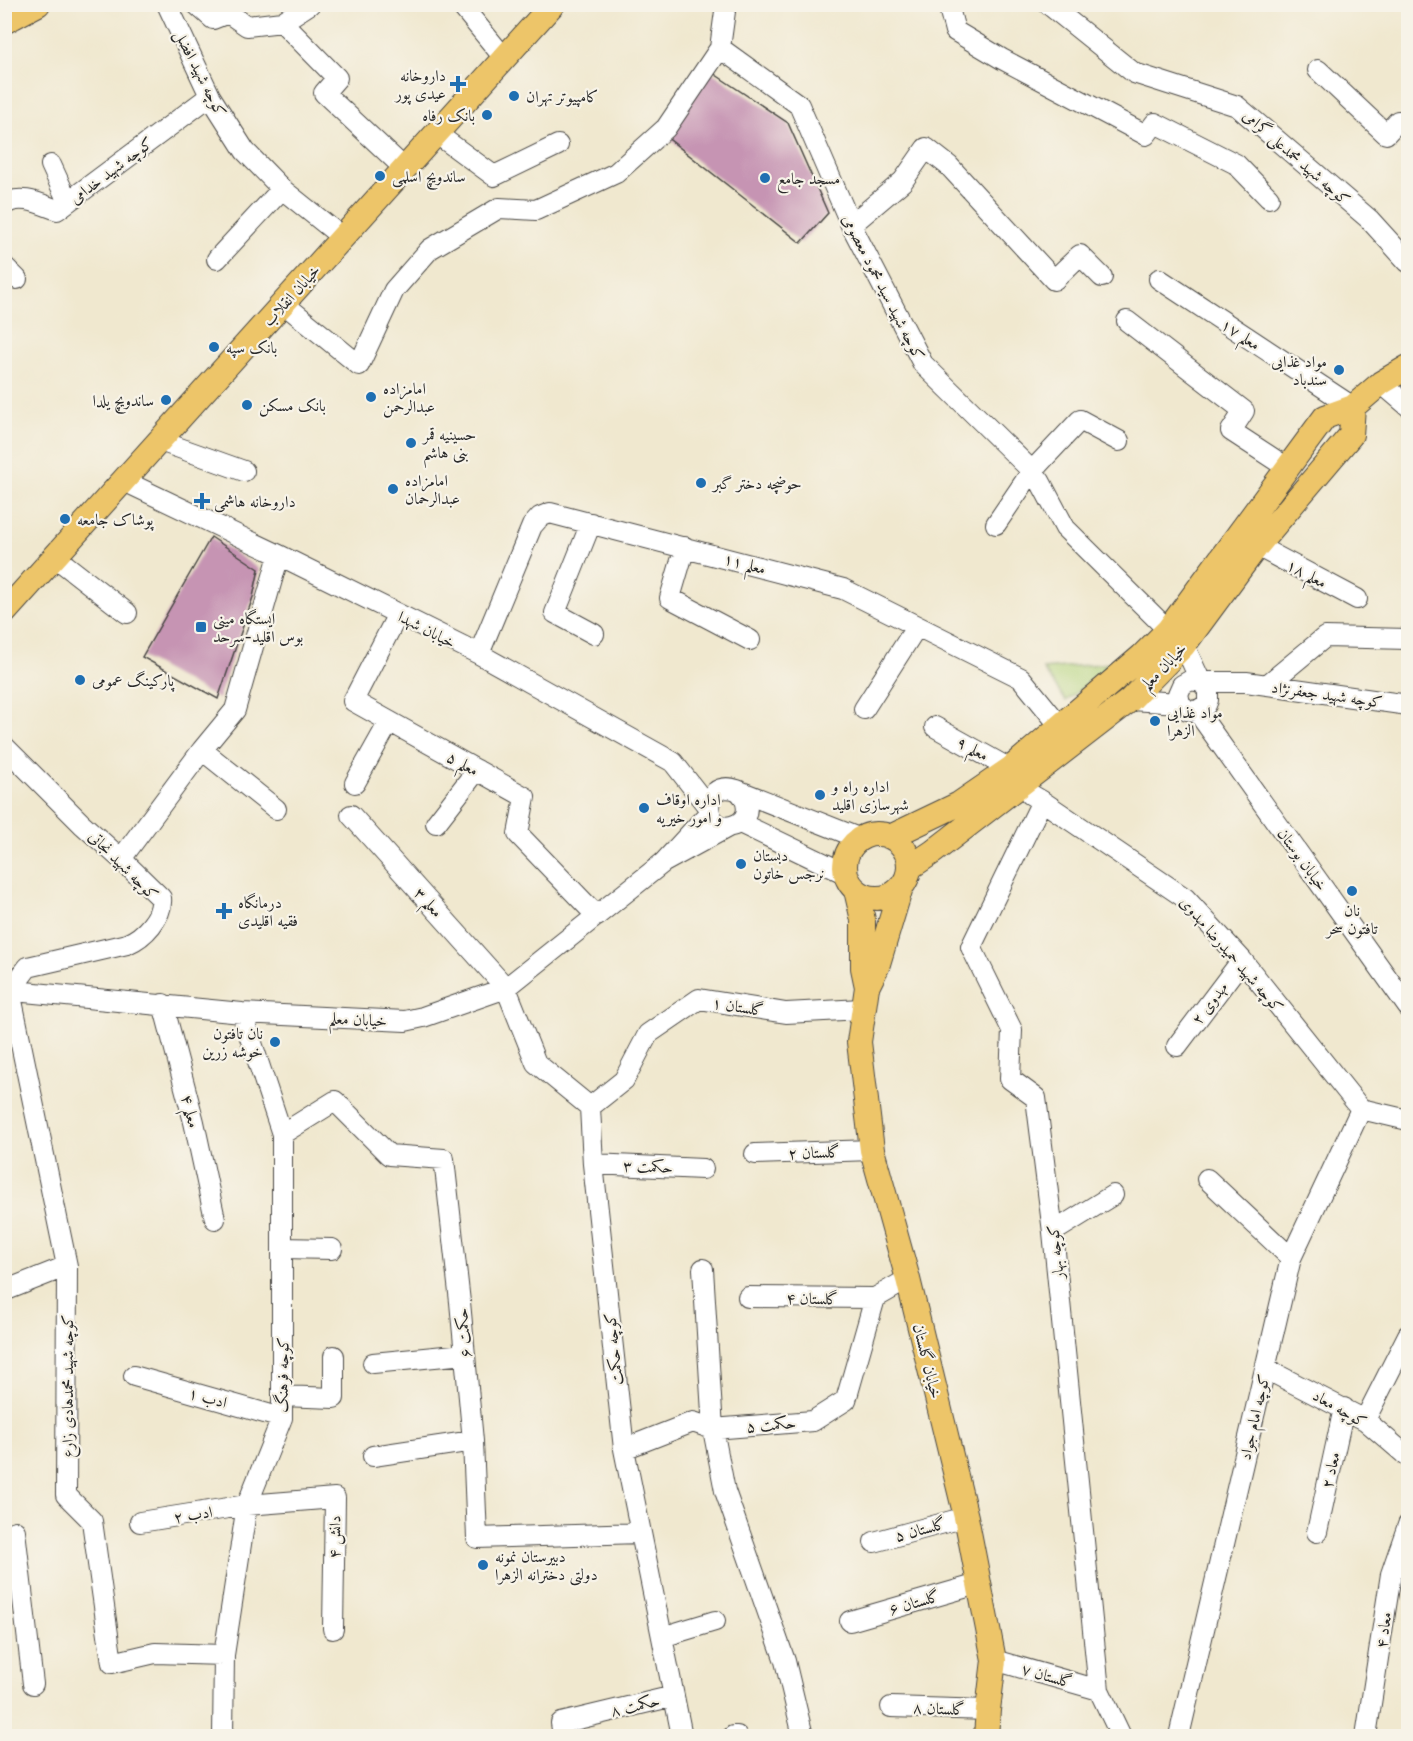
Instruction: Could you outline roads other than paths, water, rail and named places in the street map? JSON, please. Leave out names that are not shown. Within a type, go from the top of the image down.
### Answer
[{"type":"main road","points":[[4,22],[38,4]]},
{"type":"main road","name":"خیابان انقلاب","points":[[6,607],[124,481],[553,4]]},
{"type":"main road","name":"خیابان معلم","points":[[890,837],[1014,778],[1130,700],[1176,638],[1286,467],[1324,417],[1353,407],[1382,383],[1408,367]]},
{"type":"main road","name":"خیابان معلم","points":[[905,878],[1014,778],[1060,726],[1142,656],[1176,638],[1351,435],[1353,407]]},
{"type":"main road","points":[[880,835],[890,837],[898,843],[908,859],[905,878],[865,998],[863,920],[845,866],[849,850],[861,838],[880,835]]},
{"type":"main road","points":[[851,882],[865,896],[874,898],[894,893],[905,878]]},
{"type":"main road","name":"خیابان گلستان","points":[[865,998],[859,1041],[872,1150],[908,1279],[966,1517],[994,1660],[986,1737]]},
{"type":"street","name":"کوچه شهید افضل","points":[[167,4],[210,96],[245,152],[282,189],[343,238]]},
{"type":"street","points":[[196,4],[213,19],[228,13],[247,26],[282,22],[310,4]]},
{"type":"street","points":[[460,4],[504,58]]},
{"type":"street","points":[[284,304],[359,365],[394,290],[430,249],[499,208],[536,210],[616,173],[666,128],[720,48],[726,4]]},
{"type":"street","points":[[948,4],[955,31],[1002,59],[1146,135],[1155,123],[1236,164],[1269,198]]},
{"type":"street","name":"کوچه شهید محمدعلی گرامی","points":[[1048,4],[1134,73],[1237,106],[1369,219],[1408,262]]},
{"type":"street","points":[[282,22],[337,78],[324,93],[405,169]]},
{"type":"street","name":"کوچه شهید سید محمود معصومی","points":[[720,48],[799,105],[851,225],[922,364],[1032,471],[1040,481],[1065,528],[1176,638]]},
{"type":"street","points":[[1318,70],[1386,134],[1398,121],[1408,121]]},
{"type":"street","name":"کوچه شهید خدامی","points":[[4,205],[10,201],[26,200],[57,210],[210,96]]},
{"type":"street","points":[[437,134],[494,176],[558,145]]},
{"type":"street","points":[[851,225],[903,181],[926,148],[949,166],[1054,280],[1080,255],[1102,277]]},
{"type":"street","points":[[51,165],[68,202]]},
{"type":"street","points":[[217,260],[282,189]]},
{"type":"street","name":"معلم ۱۷","points":[[1159,279],[1353,407]]},
{"type":"street","points":[[1127,321],[1244,411],[1231,431],[1286,467]]},
{"type":"street","points":[[1382,383],[1408,406]]},
{"type":"street","points":[[996,524],[1032,471],[1080,420],[1119,441]]},
{"type":"street","points":[[160,441],[244,471]]},
{"type":"street","name":"خیابان شهدا","points":[[124,481],[478,654],[673,762],[709,810]]},
{"type":"street","name":"معلم ۱۱","points":[[478,654],[532,526],[540,517],[550,513],[843,589],[1021,678],[1060,726]]},
{"type":"street","points":[[591,523],[555,613],[594,634]]},
{"type":"street","name":"معلم ۱۸","points":[[1257,546],[1357,599]]},
{"type":"street","points":[[685,547],[670,598],[750,640]]},
{"type":"street","points":[[122,859],[202,750],[235,710],[279,555]]},
{"type":"street","points":[[55,557],[127,613]]},
{"type":"street","name":"معلم ۵","points":[[398,614],[353,701],[525,797],[518,834],[597,916]]},
{"type":"street","points":[[864,709],[917,626]]},
{"type":"street","points":[[1267,685],[1324,637],[1408,639]]},
{"type":"street","name":"خیابان بوستان","points":[[1176,638],[1197,699],[1408,1007]]},
{"type":"street","name":"کوچه شهید جعفرنژاد","points":[[1197,699],[1246,682],[1408,705]]},
{"type":"street","points":[[1130,700],[1197,699]]},
{"type":"street","points":[[356,783],[389,722]]},
{"type":"street","name":"معلم ۹","points":[[935,727],[1014,778]]},
{"type":"street","name":"کوچه شهید نجاتی","points":[[4,747],[161,898],[160,909],[148,929],[137,940],[28,967],[7,990]]},
{"type":"street","points":[[202,750],[276,809]]},
{"type":"street","points":[[436,823],[477,770]]},
{"type":"street","name":"کوچه شهید حمیدرضا مهدوی","points":[[1014,778],[1042,801],[1185,898],[1242,960],[1361,1109]]},
{"type":"street","points":[[851,882],[734,825],[716,823],[709,810],[710,800],[718,790],[724,788],[737,790],[861,838]]},
{"type":"street","points":[[734,825],[744,818],[747,806],[742,794],[737,790]]},
{"type":"street","name":"کوچه بهار","points":[[1042,801],[971,947],[1012,1030],[1010,1079],[1036,1098],[1053,1232],[1099,1690],[1120,1737]]},
{"type":"street","name":"خیابان معلم","points":[[7,990],[242,1012],[405,1021],[423,1017],[506,988],[664,862],[709,810]]},
{"type":"street","name":"معلم ۳","points":[[351,815],[506,988]]},
{"type":"street","name":"خیابان معلم","points":[[664,862],[734,825]]},
{"type":"street","name":"مهدوی ۲","points":[[1177,1046],[1242,960]]},
{"type":"street","points":[[506,988],[536,1063],[590,1107]]},
{"type":"street","name":"کوچه شهید محمدهادی زارع","points":[[7,990],[67,1266],[66,1495],[92,1521],[112,1663],[155,1653],[224,1655]]},
{"type":"street","name":"گلستان ۱","points":[[590,1107],[624,1080],[648,1034],[699,999],[786,1013],[865,998]]},
{"type":"street","name":"معلم ۴","points":[[163,1004],[194,1122],[215,1219]]},
{"type":"street","name":"کوچه فرهنگ","points":[[224,1737],[224,1655],[247,1505],[282,1418],[282,1134],[242,1012]]},
{"type":"street","name":"حکمت ۶","points":[[282,1134],[335,1101],[389,1155],[444,1159],[473,1441],[477,1538],[640,1533]]},
{"type":"street","name":"کوچه حکمت","points":[[590,1107],[593,1164],[624,1449],[682,1737]]},
{"type":"street","points":[[1361,1109],[1408,1119]]},
{"type":"street","name":"کوچه امام جواد","points":[[1179,1737],[1291,1258],[1361,1109]]},
{"type":"street","name":"گلستان ۲","points":[[755,1154],[872,1150]]},
{"type":"street","name":"حکمت ۳","points":[[593,1164],[703,1169]]},
{"type":"street","points":[[1207,1179],[1291,1258]]},
{"type":"street","points":[[1053,1232],[1113,1195]]},
{"type":"street","points":[[282,1248],[332,1249]]},
{"type":"street","points":[[4,1291],[67,1266]]},
{"type":"street","points":[[702,1269],[713,1429],[725,1491],[785,1661],[803,1737]]},
{"type":"street","points":[[874,1298],[908,1279]]},
{"type":"street","name":"گلستان ۴","points":[[748,1297],[874,1298]]},
{"type":"street","name":"حکمت ۵","points":[[624,1449],[693,1422],[713,1429],[813,1421],[846,1400],[874,1298]]},
{"type":"street","points":[[1365,1420],[1408,1335]]},
{"type":"street","points":[[373,1363],[465,1354]]},
{"type":"street","points":[[282,1396],[334,1398],[334,1356]]},
{"type":"street","name":"کوچه معاد","points":[[1266,1369],[1365,1420],[1408,1457]]},
{"type":"street","name":"ادب ۱","points":[[134,1376],[282,1418]]},
{"type":"street","name":"معاد ۲","points":[[1317,1532],[1344,1408]]},
{"type":"street","points":[[373,1456],[473,1441]]},
{"type":"street","name":"دانش ۴","points":[[247,1505],[335,1498],[333,1629]]},
{"type":"street","name":"ادب ۲","points":[[140,1522],[247,1505]]},
{"type":"street","name":"گلستان ۵","points":[[874,1542],[966,1517]]},
{"type":"street","name":"معاد ۴","points":[[1366,1737],[1391,1574],[1408,1525]]},
{"type":"street","points":[[4,1535],[15,1531],[33,1684]]},
{"type":"street","name":"گلستان ۶","points":[[850,1621],[978,1584]]},
{"type":"street","points":[[662,1637],[715,1622]]},
{"type":"street","name":"گلستان ۷","points":[[994,1660],[1099,1690]]},
{"type":"street","name":"حکمت ۸","points":[[562,1730],[674,1696]]},
{"type":"street","name":"گلستان ۸","points":[[891,1707],[988,1710]]},
{"type":"place","name":"داروخانه عیدی پور","points":[[458,84]]},
{"type":"place","name":"کامپیوتر تهران","points":[[514,96]]},
{"type":"place","name":"بانک رفاه","points":[[487,115]]},
{"type":"place","name":"ساندویچ اسلمی","points":[[380,176]]},
{"type":"place","name":"مسجد جامع","points":[[765,178]]},
{"type":"place","name":"بانک سپه","points":[[214,347]]},
{"type":"place","name":"مواد غذایی سندباد","points":[[1339,370]]},
{"type":"place","name":"امامزاده عبدالرحمن","points":[[371,397]]},
{"type":"place","name":"ساندویچ یلدا","points":[[166,400]]},
{"type":"place","name":"بانک مسکن","points":[[247,405]]},
{"type":"place","name":"حسینیه قمر بنی هاشم","points":[[411,443]]},
{"type":"place","name":"حوضچه دختر گبر","points":[[701,483]]},
{"type":"place","name":"امامزاده عبدالرحمان","points":[[393,489]]},
{"type":"place","name":"داروخانه هاشمی","points":[[202,501]]},
{"type":"place","name":"پوشاک جامعه","points":[[65,519]]},
{"type":"place","name":"ایستگاه مینی بوس اقلید-سرحد","points":[[201,627]]},
{"type":"place","name":"پارکینگ عمومی","points":[[80,680]]},
{"type":"place","name":"مواد غذایی الزهرا","points":[[1155,721]]},
{"type":"place","name":"اداره راه و شهرسازی اقلید","points":[[820,795]]},
{"type":"place","name":"اداره اوقاف و امور خیریه","points":[[644,808]]},
{"type":"place","name":"دبستان نرجس خاتون","points":[[741,864]]},
{"type":"place","name":"نان تافتون سحر","points":[[1352,891]]},
{"type":"place","name":"درمانگاه فقیه اقلیدی","points":[[224,911]]},
{"type":"place","name":"نان تافتون خوشه زرین","points":[[275,1042]]},
{"type":"place","name":"دبیرستان نمونه دولتی دخترانه الزهرا","points":[[483,1565]]}]
